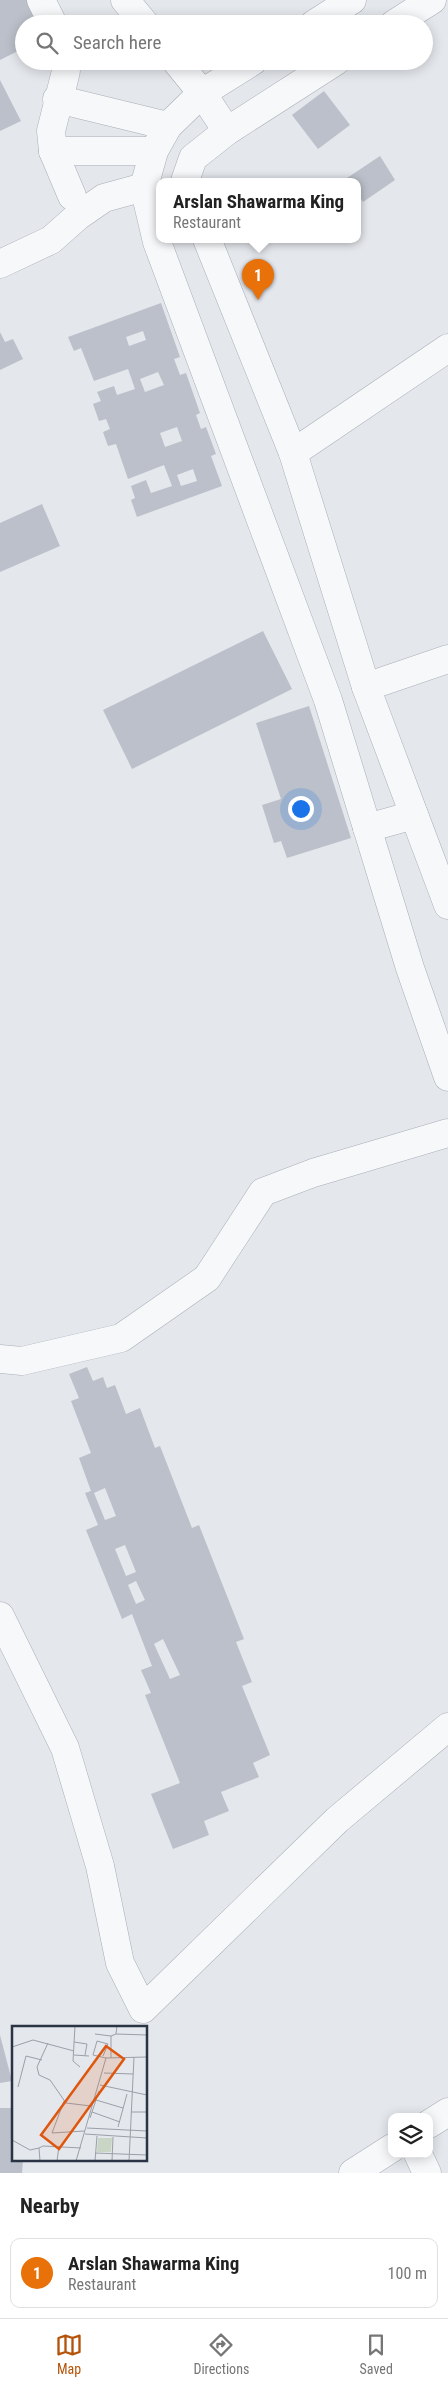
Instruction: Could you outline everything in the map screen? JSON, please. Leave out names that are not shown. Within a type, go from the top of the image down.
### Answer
[{"type":"street","points":[[42,0],[49,15]]},
{"type":"street","points":[[125,0],[138,15]]},
{"type":"street","points":[[328,15],[352,0]]},
{"type":"street","points":[[408,15],[432,0]]},
{"type":"street","points":[[66,70],[57,99],[51,130],[52,151],[72,196]]},
{"type":"street","points":[[183,70],[202,93],[227,131]]},
{"type":"street","points":[[156,238],[144,186],[154,151],[168,126],[202,93],[239,70]]},
{"type":"street","points":[[186,178],[193,158],[227,131],[322,70]]},
{"type":"street","points":[[57,99],[168,126]]},
{"type":"street","points":[[52,151],[154,151]]},
{"type":"street","points":[[0,264],[51,240],[78,216],[104,198],[144,186]]},
{"type":"street","points":[[157,243],[328,700],[410,968],[448,1076]]},
{"type":"street","points":[[209,243],[293,453],[366,687],[448,905]]},
{"type":"street","points":[[293,453],[448,348]]},
{"type":"street","points":[[366,687],[448,659]]},
{"type":"street","points":[[367,828],[414,815]]},
{"type":"street","points":[[0,1359],[22,1361],[121,1338],[207,1278],[263,1192],[313,1173],[448,1133]]},
{"type":"street","points":[[0,1616],[65,1748],[100,1866],[120,1963],[143,2009],[337,1820],[448,1727]]},
{"type":"street","points":[[433,2121],[448,2112]]},
{"type":"street","points":[[353,2173],[388,2151]]},
{"type":"street","points":[[420,2158],[427,2173]]},
{"type":"building","points":[[0,0],[34,0],[42,15],[15,15],[15,52],[0,60]]},
{"type":"building","points":[[0,80],[21,121],[0,131]]},
{"type":"building","points":[[324,91],[350,125],[318,149],[292,115]]},
{"type":"building","points":[[380,156],[395,180],[363,202],[361,199],[361,178],[347,178]]},
{"type":"building","points":[[161,303],[180,357],[174,359],[180,375],[186,373],[200,413],[196,415],[201,429],[206,427],[216,454],[211,456],[222,486],[137,517],[131,500],[135,498],[131,486],[146,480],[151,493],[172,486],[164,465],[128,479],[116,444],[108,446],[103,432],[110,429],[106,419],[99,421],[93,404],[101,401],[97,392],[114,386],[117,395],[135,389],[128,369],[94,381],[81,348],[74,351],[68,337]],"holes":[[[143,331],[146,340],[129,346],[126,337]],[[158,372],[164,385],[145,392],[140,379]],[[177,427],[182,441],[165,447],[160,433]],[[193,469],[197,481],[181,486],[177,475]]]},
{"type":"building","points":[[0,332],[5,342],[13,339],[23,359],[0,370]]},
{"type":"building","points":[[42,504],[60,546],[0,572],[0,523]]},
{"type":"building","points":[[263,631],[292,689],[132,769],[103,710]]},
{"type":"building","points":[[309,706],[351,838],[287,858],[281,841],[274,843],[262,805],[281,799],[256,723]]},
{"type":"building","points":[[87,1367],[93,1381],[103,1377],[107,1388],[115,1385],[126,1414],[140,1408],[155,1448],[160,1446],[192,1528],[199,1525],[244,1639],[236,1642],[252,1682],[242,1686],[270,1755],[253,1763],[259,1777],[221,1792],[229,1811],[204,1821],[209,1835],[173,1849],[151,1794],[180,1783],[145,1695],[151,1693],[141,1670],[152,1666],[132,1614],[122,1619],[86,1530],[98,1525],[85,1493],[91,1491],[79,1458],[91,1453],[71,1401],[79,1398],[69,1374]],"holes":[[[105,1488],[116,1516],[105,1520],[94,1493]],[[125,1545],[136,1572],[126,1576],[115,1549]],[[136,1581],[145,1600],[136,1604],[128,1585]],[[163,1639],[180,1675],[170,1679],[154,1644]]]},
{"type":"building","points":[[0,2035],[12,2081],[0,2083]]},
{"type":"building","points":[[0,2108],[12,2108],[12,2160],[23,2160],[22,2173],[0,2173]]},
{"type":"place","name":"Arslan Shawarma King","points":[[258,300]]}]
